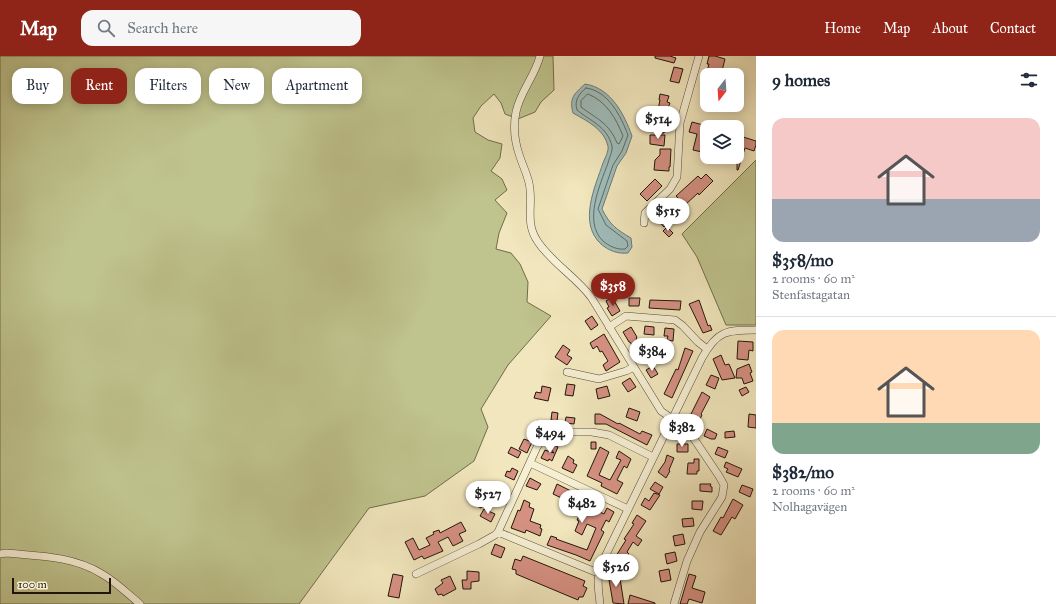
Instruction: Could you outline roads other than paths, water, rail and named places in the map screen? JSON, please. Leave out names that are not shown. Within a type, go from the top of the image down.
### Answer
[{"type":"street","points":[[540,56],[534,73],[521,97],[515,119],[518,150],[529,184],[530,223],[534,236],[543,249],[582,286],[591,297],[661,411],[688,430],[719,476],[724,486],[722,497],[700,532],[687,561],[674,604]]},
{"type":"street","points":[[644,223],[645,213],[670,189],[677,177],[680,123],[700,56]]},
{"type":"street","points":[[609,327],[626,316],[675,320],[707,349]]},
{"type":"street","points":[[600,604],[598,573],[605,556],[707,349],[718,337],[730,331],[756,330]]},
{"type":"street","points":[[567,372],[598,380],[634,367]]},
{"type":"street","points":[[416,574],[479,544],[498,532],[537,447],[548,433],[592,432],[609,435],[653,457]]},
{"type":"street","points":[[530,463],[628,509]]},
{"type":"street","points":[[498,532],[598,573]]},
{"type":"street","points":[[0,554],[6,553],[52,557],[80,564],[101,573],[140,604]]},
{"type":"water","points":[[585,84],[594,86],[609,96],[625,119],[632,136],[626,153],[617,166],[602,209],[614,226],[631,238],[632,247],[628,253],[614,252],[601,244],[594,235],[590,226],[590,205],[608,146],[599,130],[589,122],[573,113],[573,97]]}]
